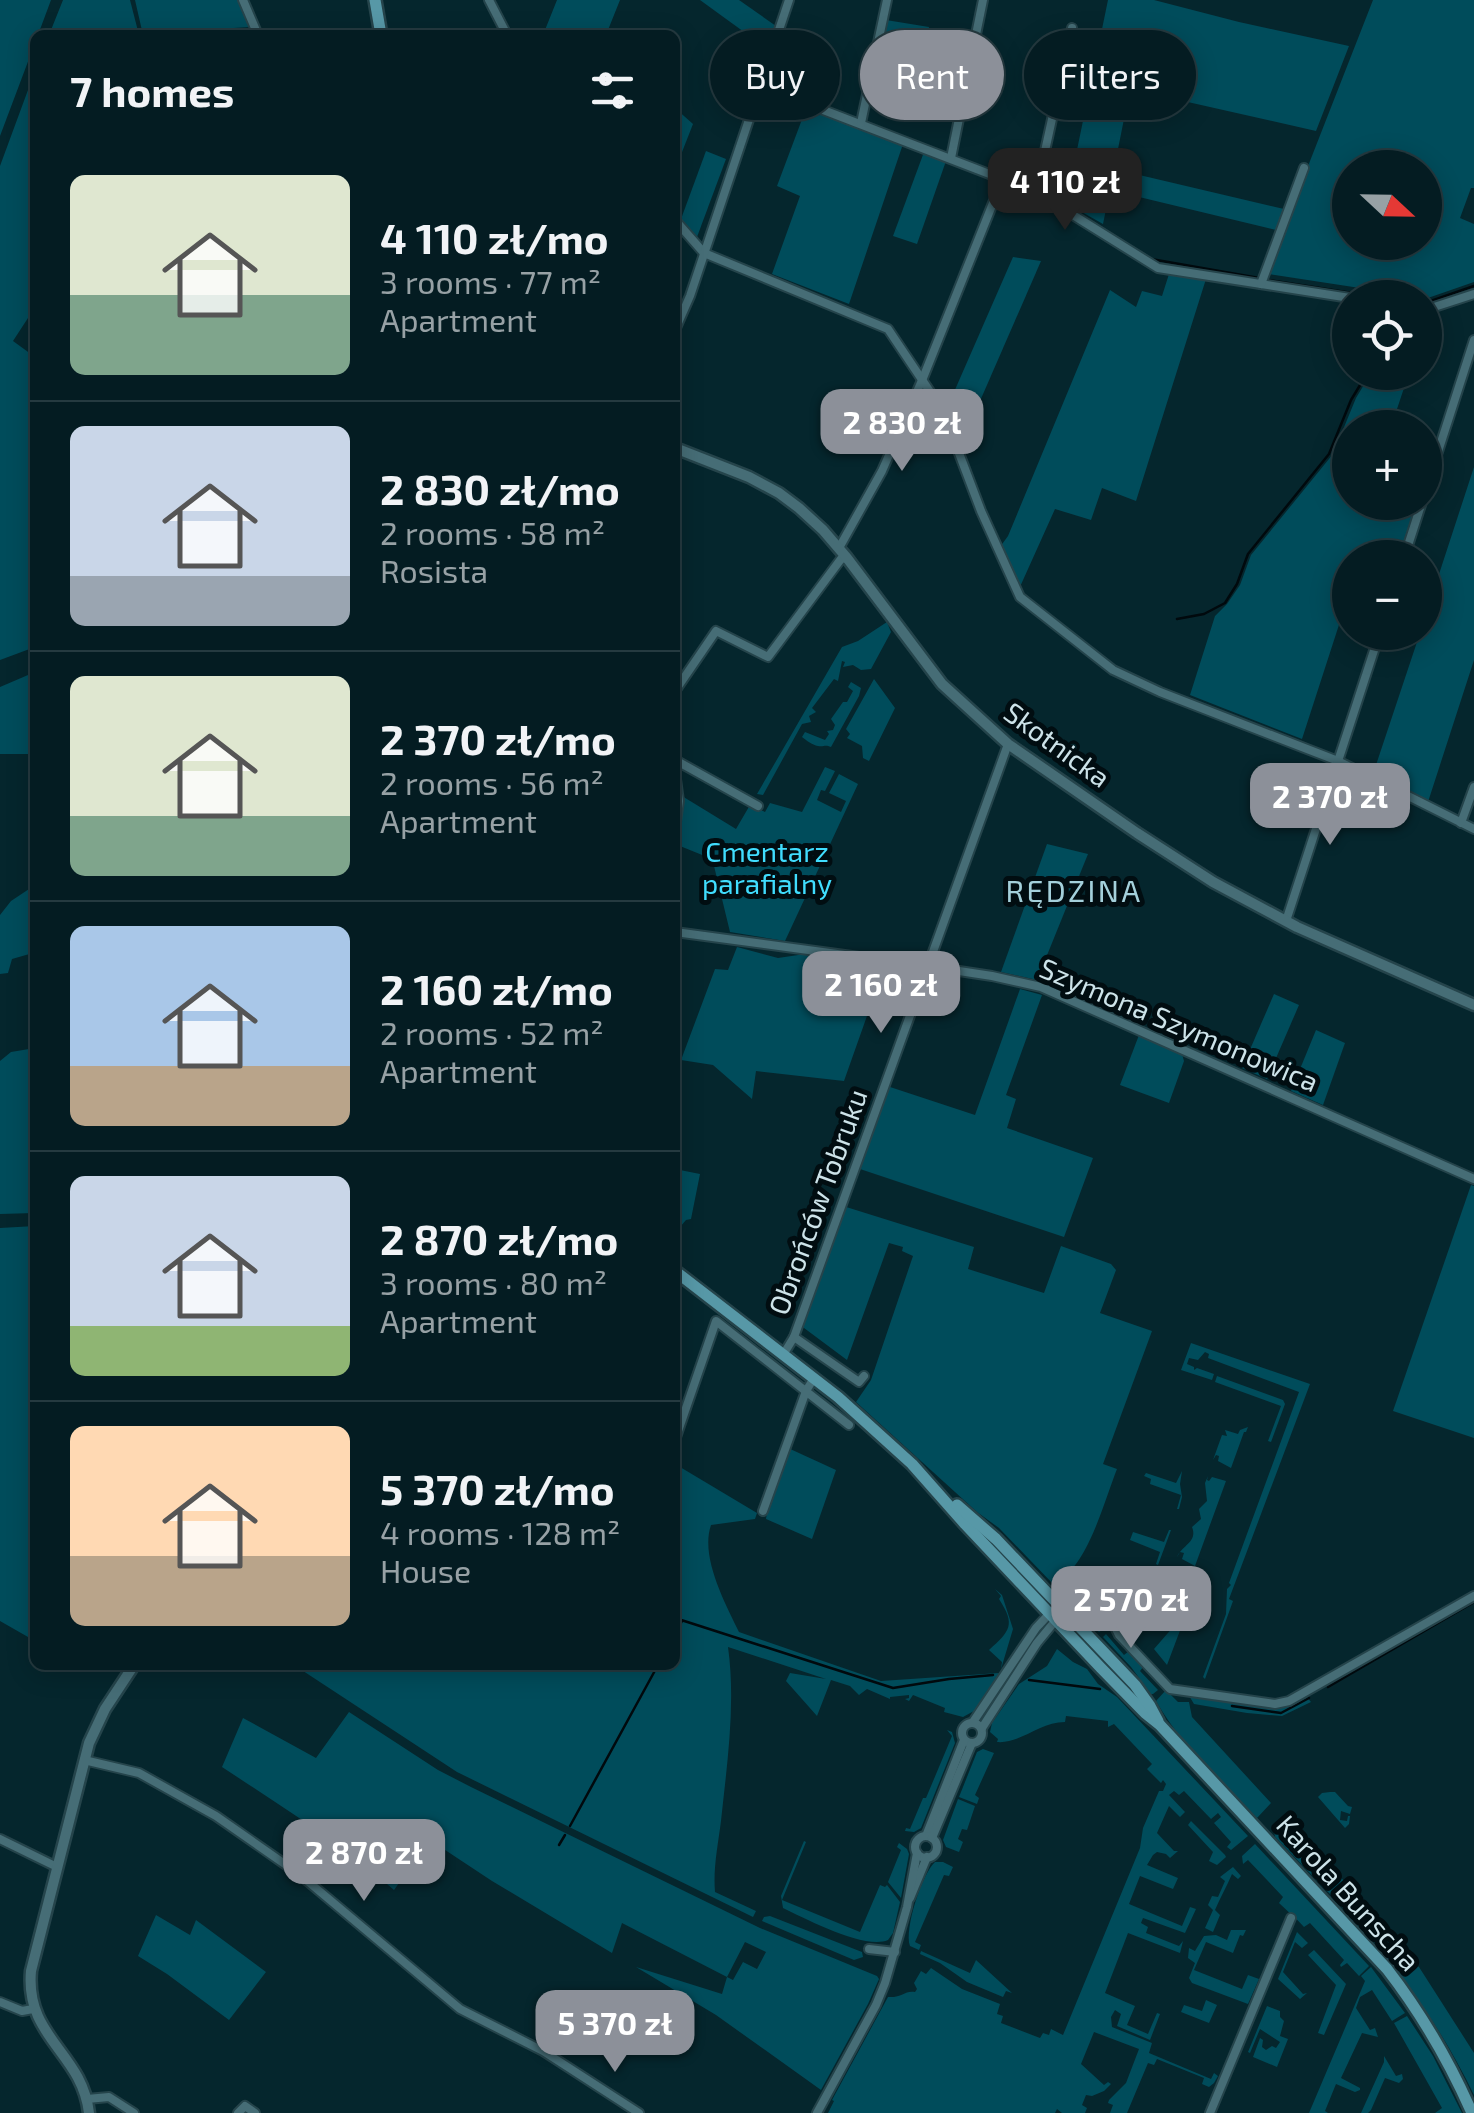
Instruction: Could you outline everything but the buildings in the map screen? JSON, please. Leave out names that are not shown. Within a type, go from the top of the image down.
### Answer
[{"type":"main road","points":[[375,0],[381,30]]},
{"type":"main road","name":"Karola Bunscha","points":[[680,1275],[814,1378],[996,1539],[1055,1613],[1135,1685],[1160,1725],[1387,1969],[1429,2032],[1472,2113]]},
{"type":"street","points":[[243,0],[256,30]]},
{"type":"street","points":[[490,0],[505,30]]},
{"type":"street","points":[[779,30],[788,0]]},
{"type":"street","points":[[861,123],[886,0]]},
{"type":"street","points":[[951,158],[983,0]]},
{"type":"street","points":[[1036,192],[1072,28]]},
{"type":"street","points":[[840,115],[1036,192],[1158,268],[1332,295]]},
{"type":"street","points":[[680,319],[749,120]]},
{"type":"street","points":[[1261,284],[1304,168]]},
{"type":"street","points":[[680,684],[716,631],[768,657],[841,559],[923,378],[1003,178]]},
{"type":"street","points":[[680,226],[704,253],[888,328],[943,411],[1020,597],[1122,674],[1338,761],[1474,829]]},
{"type":"street","points":[[1442,304],[1474,294]]},
{"type":"street","points":[[1442,439],[1474,340]]},
{"type":"street","name":"Skotnicka","points":[[680,450],[730,469],[799,508],[843,553],[942,684],[1008,744],[1186,865],[1286,921],[1474,1005]]},
{"type":"street","points":[[1286,921],[1374,650]]},
{"type":"street","name":"Obrońców Tobruku","points":[[784,1355],[794,1337],[1008,744]]},
{"type":"street","points":[[680,763],[758,806]]},
{"type":"street","points":[[1461,822],[1474,787]]},
{"type":"street","name":"Szymona Szymonowica","points":[[680,933],[926,966],[1047,988],[1474,1179]]},
{"type":"street","points":[[680,1425],[716,1321],[848,1425]]},
{"type":"street","name":"Obrońców Tobruku","points":[[794,1337],[859,1382],[864,1376]]},
{"type":"street","points":[[763,1512],[814,1378]]},
{"type":"street","points":[[968,1742],[981,1738],[982,1728],[1055,1613],[1088,1578],[1104,1593],[1119,1635],[1170,1689],[1278,1704],[1474,1596]]},
{"type":"street","points":[[968,1742],[961,1734],[962,1728],[973,1722],[1036,1628],[1055,1613]]},
{"type":"street","points":[[89,2113],[78,2076],[33,2008],[32,1971],[84,1760],[105,1709],[131,1670]]},
{"type":"street","points":[[973,1722],[982,1728]]},
{"type":"street","points":[[929,1837],[968,1742]]},
{"type":"street","points":[[84,1760],[140,1773],[199,1806],[300,1874],[460,2009],[543,2050],[639,2113]]},
{"type":"street","points":[[817,2113],[876,2004],[907,1907],[916,1842],[929,1837]]},
{"type":"street","points":[[907,1907],[927,1858],[936,1851],[936,1844],[929,1837]]},
{"type":"street","points":[[0,1839],[57,1867]]},
{"type":"street","points":[[916,1853],[927,1858]]},
{"type":"street","points":[[1210,2113],[1290,1918]]},
{"type":"street","points":[[869,1949],[895,1952]]},
{"type":"street","points":[[0,2002],[22,2010],[33,2008]]},
{"type":"street","points":[[87,2098],[109,2098],[134,2113]]},
{"type":"street","points":[[238,2113],[245,2106],[254,2113]]},
{"type":"green space","points":[[0,0],[51,0],[40,30],[30,30],[30,56],[0,136]]},
{"type":"green space","points":[[63,0],[130,0],[138,30],[51,30]]},
{"type":"green space","points":[[135,0],[239,0],[251,27],[198,30],[142,30]]},
{"type":"green space","points":[[557,0],[620,0],[608,30],[545,30]]},
{"type":"green space","points":[[700,0],[739,0],[776,26],[775,30],[741,30]]},
{"type":"green space","points":[[1108,0],[1154,0],[1349,46],[1316,131],[1196,104],[1196,30],[1102,30]]},
{"type":"green space","points":[[1373,0],[1474,0],[1474,188],[1460,218],[1474,224],[1474,282],[1442,293],[1442,280],[1332,280],[1332,284],[1269,274]]},
{"type":"green space","points":[[886,20],[929,27],[928,30],[884,30]]},
{"type":"green space","points":[[30,85],[30,319],[13,341],[30,353],[30,649],[0,660],[0,166]]},
{"type":"green space","points":[[680,112],[693,124],[680,157]]},
{"type":"green space","points":[[840,119],[903,144],[849,304],[772,274],[800,196],[777,186],[802,120]]},
{"type":"green space","points":[[1083,120],[1124,120],[1114,169],[1284,209],[1276,230],[1110,190],[1103,224],[1066,203]]},
{"type":"green space","points":[[706,151],[726,159],[697,237],[681,219]]},
{"type":"green space","points":[[924,152],[946,161],[917,244],[893,236]]},
{"type":"green space","points":[[1013,257],[1041,261],[960,447],[947,408]]},
{"type":"green space","points":[[1169,274],[1206,279],[1136,501],[1102,488],[1091,520],[1055,509],[1019,589],[1000,547],[1008,536],[1110,290],[1136,307],[1142,291],[1162,296]]},
{"type":"green space","points":[[1361,390],[1403,390],[1397,410],[1351,410]]},
{"type":"green space","points":[[1332,455],[1332,520],[1412,520],[1406,540],[1332,540],[1332,646],[1302,739],[1190,695],[1215,616],[1240,585],[1251,555]]},
{"type":"green space","points":[[1474,467],[1474,660],[1428,802],[1373,774],[1414,650],[1442,650],[1442,565]]},
{"type":"green space","points":[[887,622],[891,632],[871,669],[843,667],[842,661],[838,681],[834,679],[812,708],[816,712],[809,716],[811,722],[802,724],[763,795],[757,794],[842,647]]},
{"type":"green space","points":[[30,674],[30,755],[0,754],[0,687]]},
{"type":"green space","points":[[874,679],[895,708],[869,761],[863,758],[862,746],[847,738],[850,734],[846,729]]},
{"type":"green space","points":[[851,682],[861,688],[859,696],[831,747],[802,737],[805,732],[825,740],[827,731],[835,725],[831,719],[853,691],[848,687]]},
{"type":"green space","name":"Cmentarz parafialny","points":[[825,767],[835,771],[817,800],[841,812],[846,801],[829,793],[839,774],[858,784],[785,941],[730,932],[714,866],[717,861],[680,846],[682,796],[736,829],[750,805],[765,812],[770,803],[802,812]]},
{"type":"green space","points":[[1047,844],[1088,854],[1037,980],[1001,972]]},
{"type":"green space","points":[[30,888],[30,954],[12,959],[8,973],[0,974],[0,915],[11,901]]},
{"type":"green space","points":[[737,947],[778,958],[805,954],[885,965],[844,1081],[756,1071],[752,1099],[713,1065],[681,1060],[715,969],[728,970]]},
{"type":"green space","points":[[1020,989],[1042,995],[1006,1095],[1016,1099],[1007,1128],[1093,1158],[1064,1237],[857,1168],[887,1086],[975,1115]]},
{"type":"green space","points":[[1274,994],[1299,1005],[1267,1079],[1242,1068]]},
{"type":"green space","points":[[1316,1030],[1345,1043],[1323,1105],[1291,1091]]},
{"type":"green space","points":[[1139,1035],[1182,1054],[1184,1061],[1169,1103],[1120,1085]]},
{"type":"green space","points":[[30,1049],[30,1213],[0,1214],[0,1061],[11,1052]]},
{"type":"green space","points":[[680,1170],[700,1174],[691,1219],[680,1227]]},
{"type":"green space","points":[[1471,1185],[1474,1186],[1474,1438],[1393,1411]]},
{"type":"green space","points":[[843,1206],[974,1247],[968,1269],[1044,1293],[1061,1246],[1111,1264],[1116,1270],[1100,1313],[1152,1331],[1103,1464],[1117,1469],[1081,1557],[1063,1577],[1074,1577],[1066,1585],[1054,1585],[999,1528],[856,1402],[871,1380],[913,1256],[902,1251],[903,1247],[889,1243],[847,1360],[800,1325]]},
{"type":"green space","points":[[30,1226],[30,1638],[0,1621],[0,1228]]},
{"type":"green space","points":[[1191,1343],[1310,1384],[1229,1599],[1233,1601],[1205,1679],[1226,1614],[1227,1589],[1299,1392],[1208,1358],[1205,1352],[1198,1360],[1189,1358],[1187,1364],[1194,1370],[1214,1374],[1212,1380],[1181,1370]]},
{"type":"green space","points":[[1217,1376],[1283,1400],[1285,1404],[1271,1442],[1268,1441],[1281,1406],[1215,1382]]},
{"type":"green space","points":[[1248,1427],[1231,1468],[1218,1461],[1219,1456],[1213,1460],[1222,1435],[1227,1436],[1225,1430],[1238,1434]]},
{"type":"green space","points":[[788,1448],[836,1470],[812,1539],[766,1519]]},
{"type":"green space","points":[[680,1467],[757,1513],[755,1519],[711,1525],[708,1538],[711,1565],[739,1632],[881,1681],[999,1673],[974,1711],[963,1717],[944,1712],[945,1708],[913,1695],[909,1701],[905,1699],[909,1695],[890,1699],[867,1689],[859,1695],[850,1686],[831,1680],[817,1716],[786,1681],[790,1673],[826,1679],[728,1647],[730,1734],[715,1892],[756,1911],[753,1917],[457,1772],[302,1670],[680,1670]]},
{"type":"green space","points":[[1182,1471],[1182,1497],[1179,1509],[1181,1495],[1150,1484],[1151,1479],[1144,1476],[1146,1473],[1176,1483]]},
{"type":"green space","points":[[1208,1476],[1209,1481],[1212,1477],[1226,1481],[1195,1566],[1182,1559],[1184,1553],[1180,1552],[1191,1540],[1192,1527],[1201,1519],[1199,1509],[1207,1501]]},
{"type":"green space","points":[[1169,1530],[1158,1565],[1160,1552],[1130,1540],[1133,1532],[1164,1542]]},
{"type":"green space","points":[[1181,1577],[1191,1578],[1183,1600],[1190,1604],[1167,1665],[1154,1649],[1174,1626]]},
{"type":"green space","points":[[1089,1588],[1098,1591],[1109,1626],[1099,1632],[1080,1612],[1079,1601]]},
{"type":"green space","points":[[995,1589],[1002,1595],[1013,1629],[1001,1669],[1002,1662],[989,1650],[1006,1632],[1009,1622]]},
{"type":"green space","points":[[1106,1634],[1124,1655],[1129,1651],[1144,1666],[1140,1671],[1158,1690],[1151,1694],[1103,1637]]},
{"type":"green space","points":[[1057,1649],[1087,1669],[1098,1684],[1117,1697],[1248,1836],[1231,1850],[1227,1847],[1231,1842],[1214,1823],[1221,1817],[1218,1813],[1211,1819],[1184,1791],[1169,1795],[1185,1812],[1180,1817],[1169,1806],[1157,1833],[1178,1851],[1170,1858],[1157,1852],[1147,1865],[1178,1878],[1173,1889],[1140,1876],[1129,1904],[1182,1926],[1190,1907],[1196,1909],[1185,1933],[1143,1918],[1141,1923],[1148,1927],[1146,1933],[1179,1946],[1183,1941],[1180,1953],[1128,1933],[1105,1993],[1135,2006],[1127,2025],[1148,2034],[1157,2013],[1160,2014],[1150,2040],[1117,2026],[1121,2014],[1115,2010],[1112,2027],[1152,2043],[1149,2053],[1211,2079],[1214,2073],[1218,2076],[1209,2087],[1202,2084],[1204,2078],[1157,2059],[1154,2065],[1148,2063],[1127,2113],[1110,2113],[1113,2105],[1109,2100],[1126,2083],[1139,2049],[1094,2032],[1081,2064],[1104,2085],[1111,2084],[1104,2091],[1086,2095],[1082,2105],[1087,2108],[1085,2113],[1062,2113],[1057,2109],[1055,2113],[828,2113],[888,1997],[915,1992],[914,1983],[921,1971],[926,1974],[931,1968],[962,1989],[1000,2004],[997,2014],[1003,2016],[1001,2023],[1040,2038],[1043,2033],[1049,2035],[1051,2029],[1063,2035],[1140,1848],[1143,1828],[1166,1784],[1147,1769],[1152,1764],[1114,1724],[1108,1727],[1108,1721],[1066,1716],[1065,1722],[997,1742],[990,1732],[992,1723],[1019,1684],[1047,1666]]},
{"type":"green space","points":[[1166,1690],[1178,1702],[1189,1702],[1192,1717],[1271,1803],[1257,1818],[1177,1733],[1156,1701]]},
{"type":"green space","points":[[1188,1694],[1276,1708],[1290,1706],[1306,1696],[1311,1702],[1282,1716],[1194,1704]]},
{"type":"green space","points":[[349,1712],[471,1787],[760,1928],[879,1979],[821,2090],[716,2015],[636,1967],[722,1994],[727,1977],[622,1923],[612,1953],[430,1840],[394,1890],[332,1841],[222,1767],[243,1718],[316,1758]],"holes":[[[745,1942],[766,1952],[757,1969],[743,1962],[733,1980],[727,1977]]]},
{"type":"green space","points":[[947,1730],[952,1732],[955,1743],[921,1828],[905,1831],[910,1829],[926,1798],[952,1736]]},
{"type":"green space","points":[[983,1749],[994,1753],[975,1795],[979,1798],[977,1804],[959,1797],[977,1752]]},
{"type":"green space","points":[[1335,1792],[1352,1807],[1350,1814],[1341,1811],[1340,1820],[1347,1821],[1350,1816],[1345,1828],[1318,1797]]},
{"type":"green space","points":[[958,1799],[975,1806],[967,1830],[962,1829],[958,1839],[963,1842],[959,1852],[946,1847],[943,1840]]},
{"type":"green space","points":[[1191,1821],[1225,1855],[1217,1865],[1209,1861],[1213,1852],[1188,1825]]},
{"type":"green space","points":[[1282,1822],[1293,1827],[1365,1903],[1369,1914],[1359,1924],[1275,1837],[1274,1830]]},
{"type":"green space","points":[[804,1841],[782,1900],[860,1932],[880,1885],[887,1885],[900,1902],[888,1940],[851,1937],[783,1908],[781,1896]]},
{"type":"green space","points":[[899,1843],[909,1854],[901,1898],[888,1882],[901,1850],[897,1847]]},
{"type":"green space","points":[[1255,1844],[1369,1966],[1359,1976],[1347,1963],[1341,1967],[1344,1960],[1310,1923],[1304,1927],[1279,1903],[1283,1897],[1248,1860],[1243,1864],[1242,1856]]},
{"type":"green space","points":[[935,1862],[953,1867],[949,1876],[944,1875],[915,1942],[921,1945],[919,1950],[910,1946],[912,1915],[920,1889]]},
{"type":"green space","points":[[1233,1867],[1241,1876],[1238,1879],[1232,1874],[1215,1910],[1220,1915],[1213,1932],[1205,1928],[1213,1910],[1208,1905],[1212,1896],[1218,1897],[1225,1881],[1220,1877]]},
{"type":"green space","points":[[156,1915],[190,1935],[196,1920],[266,1972],[229,2020],[138,1956]]},
{"type":"green space","points":[[770,1916],[862,1952],[863,1957],[854,1960],[762,1921]]},
{"type":"green space","points":[[1376,1925],[1382,1925],[1402,1947],[1396,1953],[1407,1967],[1413,1963],[1419,1967],[1474,2053],[1474,2095],[1426,2012],[1368,1935]]},
{"type":"green space","points":[[1231,1930],[1246,1930],[1233,1953],[1206,1942],[1194,1970],[1242,1989],[1248,1975],[1259,1979],[1248,2004],[1192,1983],[1189,1978],[1195,1963],[1188,1958],[1189,1948],[1195,1951],[1204,1936],[1216,1935],[1227,1940]]},
{"type":"green space","points":[[1297,1932],[1308,1943],[1302,1948],[1295,1942],[1283,1972],[1303,1994],[1307,1993],[1300,1999],[1278,1979]]},
{"type":"green space","points":[[1314,1950],[1346,1984],[1324,2035],[1318,2033],[1336,1985],[1308,1955]]},
{"type":"green space","points":[[921,1951],[970,1973],[976,1960],[1012,1993],[1006,1991],[1003,1997],[967,1982],[920,1954]]},
{"type":"green space","points":[[1371,1967],[1405,2013],[1392,2021],[1372,1990],[1360,1997],[1356,2008],[1370,2030],[1375,2028],[1378,2037],[1362,2033],[1341,2078],[1360,2090],[1355,2092],[1336,2084],[1325,2111],[1328,2113],[1309,2113],[1365,1981],[1361,1976]]},
{"type":"green space","points":[[1206,2000],[1217,2005],[1209,2023],[1181,2012],[1184,2005],[1202,2011]]},
{"type":"green space","points":[[1267,2006],[1280,2011],[1284,2021],[1280,2036],[1288,2039],[1277,2067],[1253,2057],[1260,2038],[1266,2050],[1276,2048],[1280,2042],[1260,2029],[1248,2052]]},
{"type":"green space","points":[[1407,2016],[1462,2113],[1435,2113],[1442,2108],[1394,2023]]},
{"type":"green space","points":[[1384,2056],[1396,2076],[1402,2074],[1403,2079],[1399,2083],[1385,2078],[1371,2110],[1361,2113],[1384,2062]]},
{"type":"waterway","points":[[1070,208],[1085,218]]},
{"type":"waterway","points":[[1151,259],[1259,278]]},
{"type":"waterway","points":[[1268,280],[1332,290]]},
{"type":"waterway","points":[[1442,297],[1474,286]]},
{"type":"waterway","points":[[1177,619],[1204,614],[1225,603],[1248,554],[1329,454],[1357,390]]},
{"type":"waterway","points":[[1328,1687],[1474,1602]]},
{"type":"waterway","points":[[680,1620],[893,1688],[993,1675]]},
{"type":"waterway","points":[[680,1625],[682,1621]]},
{"type":"waterway","points":[[570,1826],[655,1670]]},
{"type":"waterway","points":[[1029,1680],[1100,1689]]},
{"type":"waterway","points":[[1232,1706],[1281,1713],[1309,1698]]},
{"type":"waterway","points":[[559,1845],[565,1835]]},
{"type":"district","name":"RĘDZINA","points":[[1074,892]]}]
